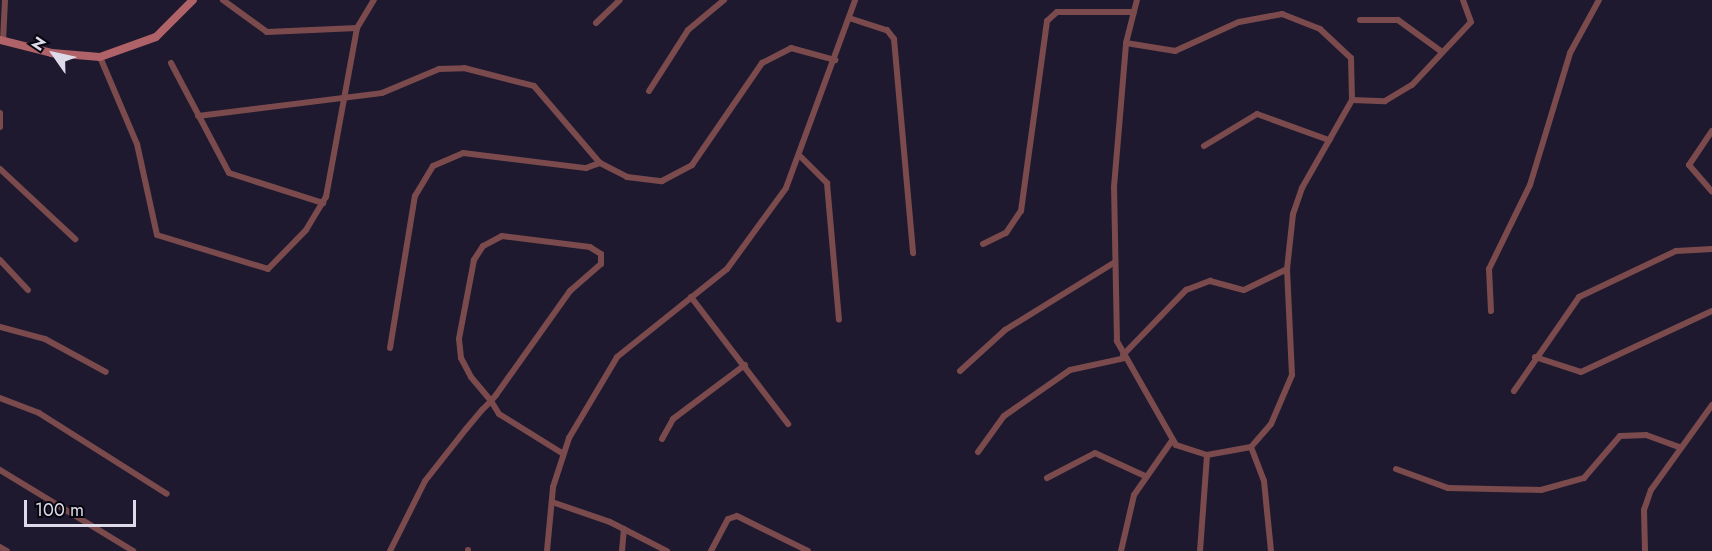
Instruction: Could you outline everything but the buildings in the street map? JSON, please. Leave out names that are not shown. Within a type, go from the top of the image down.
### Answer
[{"type":"street","points":[[5,0],[2,40],[52,54],[100,57],[156,37],[193,0]]},
{"type":"street","points":[[223,0],[267,32],[357,28]]},
{"type":"street","points":[[100,57],[137,144],[152,219],[162,240],[268,269],[285,256],[323,203],[346,97],[357,28],[374,0]]},
{"type":"street","points":[[596,23],[620,0]]},
{"type":"street","points":[[649,91],[688,30],[724,0]]},
{"type":"street","points":[[547,551],[552,502],[562,453],[617,357],[691,297],[747,246],[801,157],[855,0]]},
{"type":"street","points":[[1126,43],[1175,51],[1239,22],[1293,16],[1347,51],[1355,80],[1353,100],[1297,199],[1287,269],[1294,366],[1271,424],[1251,447],[1207,455],[1171,442],[1124,357],[1116,334],[1113,199],[1126,43],[1137,0]]},
{"type":"street","points":[[1353,100],[1392,99],[1471,22],[1463,0]]},
{"type":"street","points":[[1491,310],[1489,269],[1530,185],[1570,53],[1599,0]]},
{"type":"street","points":[[983,243],[1006,233],[1021,211],[1047,21],[1057,12],[1134,12]]},
{"type":"street","points":[[849,18],[887,30],[894,39],[913,253]]},
{"type":"street","points":[[1360,20],[1398,20],[1442,52]]},
{"type":"street","points":[[198,116],[382,93],[447,67],[512,77],[544,94],[600,164],[635,178],[677,176],[692,165],[762,63],[791,48],[835,60]]},
{"type":"street","points":[[171,63],[198,116],[234,177],[323,203]]},
{"type":"street","points":[[0,113],[0,127]]},
{"type":"street","points":[[1204,146],[1257,114],[1329,140]]},
{"type":"street","points":[[1712,131],[1689,165],[1712,191]]},
{"type":"street","points":[[390,348],[415,196],[433,166],[463,153],[586,168],[600,164]]},
{"type":"street","points":[[801,157],[827,183],[839,319]]},
{"type":"street","points":[[0,169],[75,239]]},
{"type":"street","points":[[390,551],[424,481],[491,402],[570,291],[601,264],[598,252],[509,235],[476,254],[458,347],[463,366],[491,402],[515,427],[562,453]]},
{"type":"street","points":[[1514,391],[1535,357],[1580,297],[1676,251],[1712,249]]},
{"type":"street","points":[[0,260],[28,290]]},
{"type":"street","points":[[960,371],[1005,330],[1115,262]]},
{"type":"street","points":[[978,452],[1004,416],[1070,370],[1124,357],[1186,290],[1210,281],[1244,290],[1287,269]]},
{"type":"street","points":[[691,297],[788,424]]},
{"type":"street","points":[[1535,357],[1581,372],[1712,311]]},
{"type":"street","points":[[0,327],[45,339],[106,372]]},
{"type":"street","points":[[662,439],[674,419],[745,365]]},
{"type":"street","points":[[0,398],[39,413],[167,494]]},
{"type":"street","points":[[1645,551],[1646,502],[1712,405]]},
{"type":"street","points":[[1396,469],[1448,488],[1541,490],[1584,478],[1620,436],[1646,435],[1681,448]]},
{"type":"street","points":[[1121,551],[1134,495],[1145,476],[1171,442]]},
{"type":"street","points":[[1251,447],[1264,481],[1271,551]]},
{"type":"street","points":[[1047,478],[1095,453],[1145,476]]},
{"type":"street","points":[[1200,551],[1207,455]]},
{"type":"street","points":[[0,470],[133,551]]},
{"type":"street","points":[[552,502],[624,529],[667,551]]},
{"type":"street","points":[[711,551],[728,519],[737,516],[808,551]]},
{"type":"street","points":[[622,551],[624,529]]},
{"type":"street","points":[[0,547],[7,551]]}]
